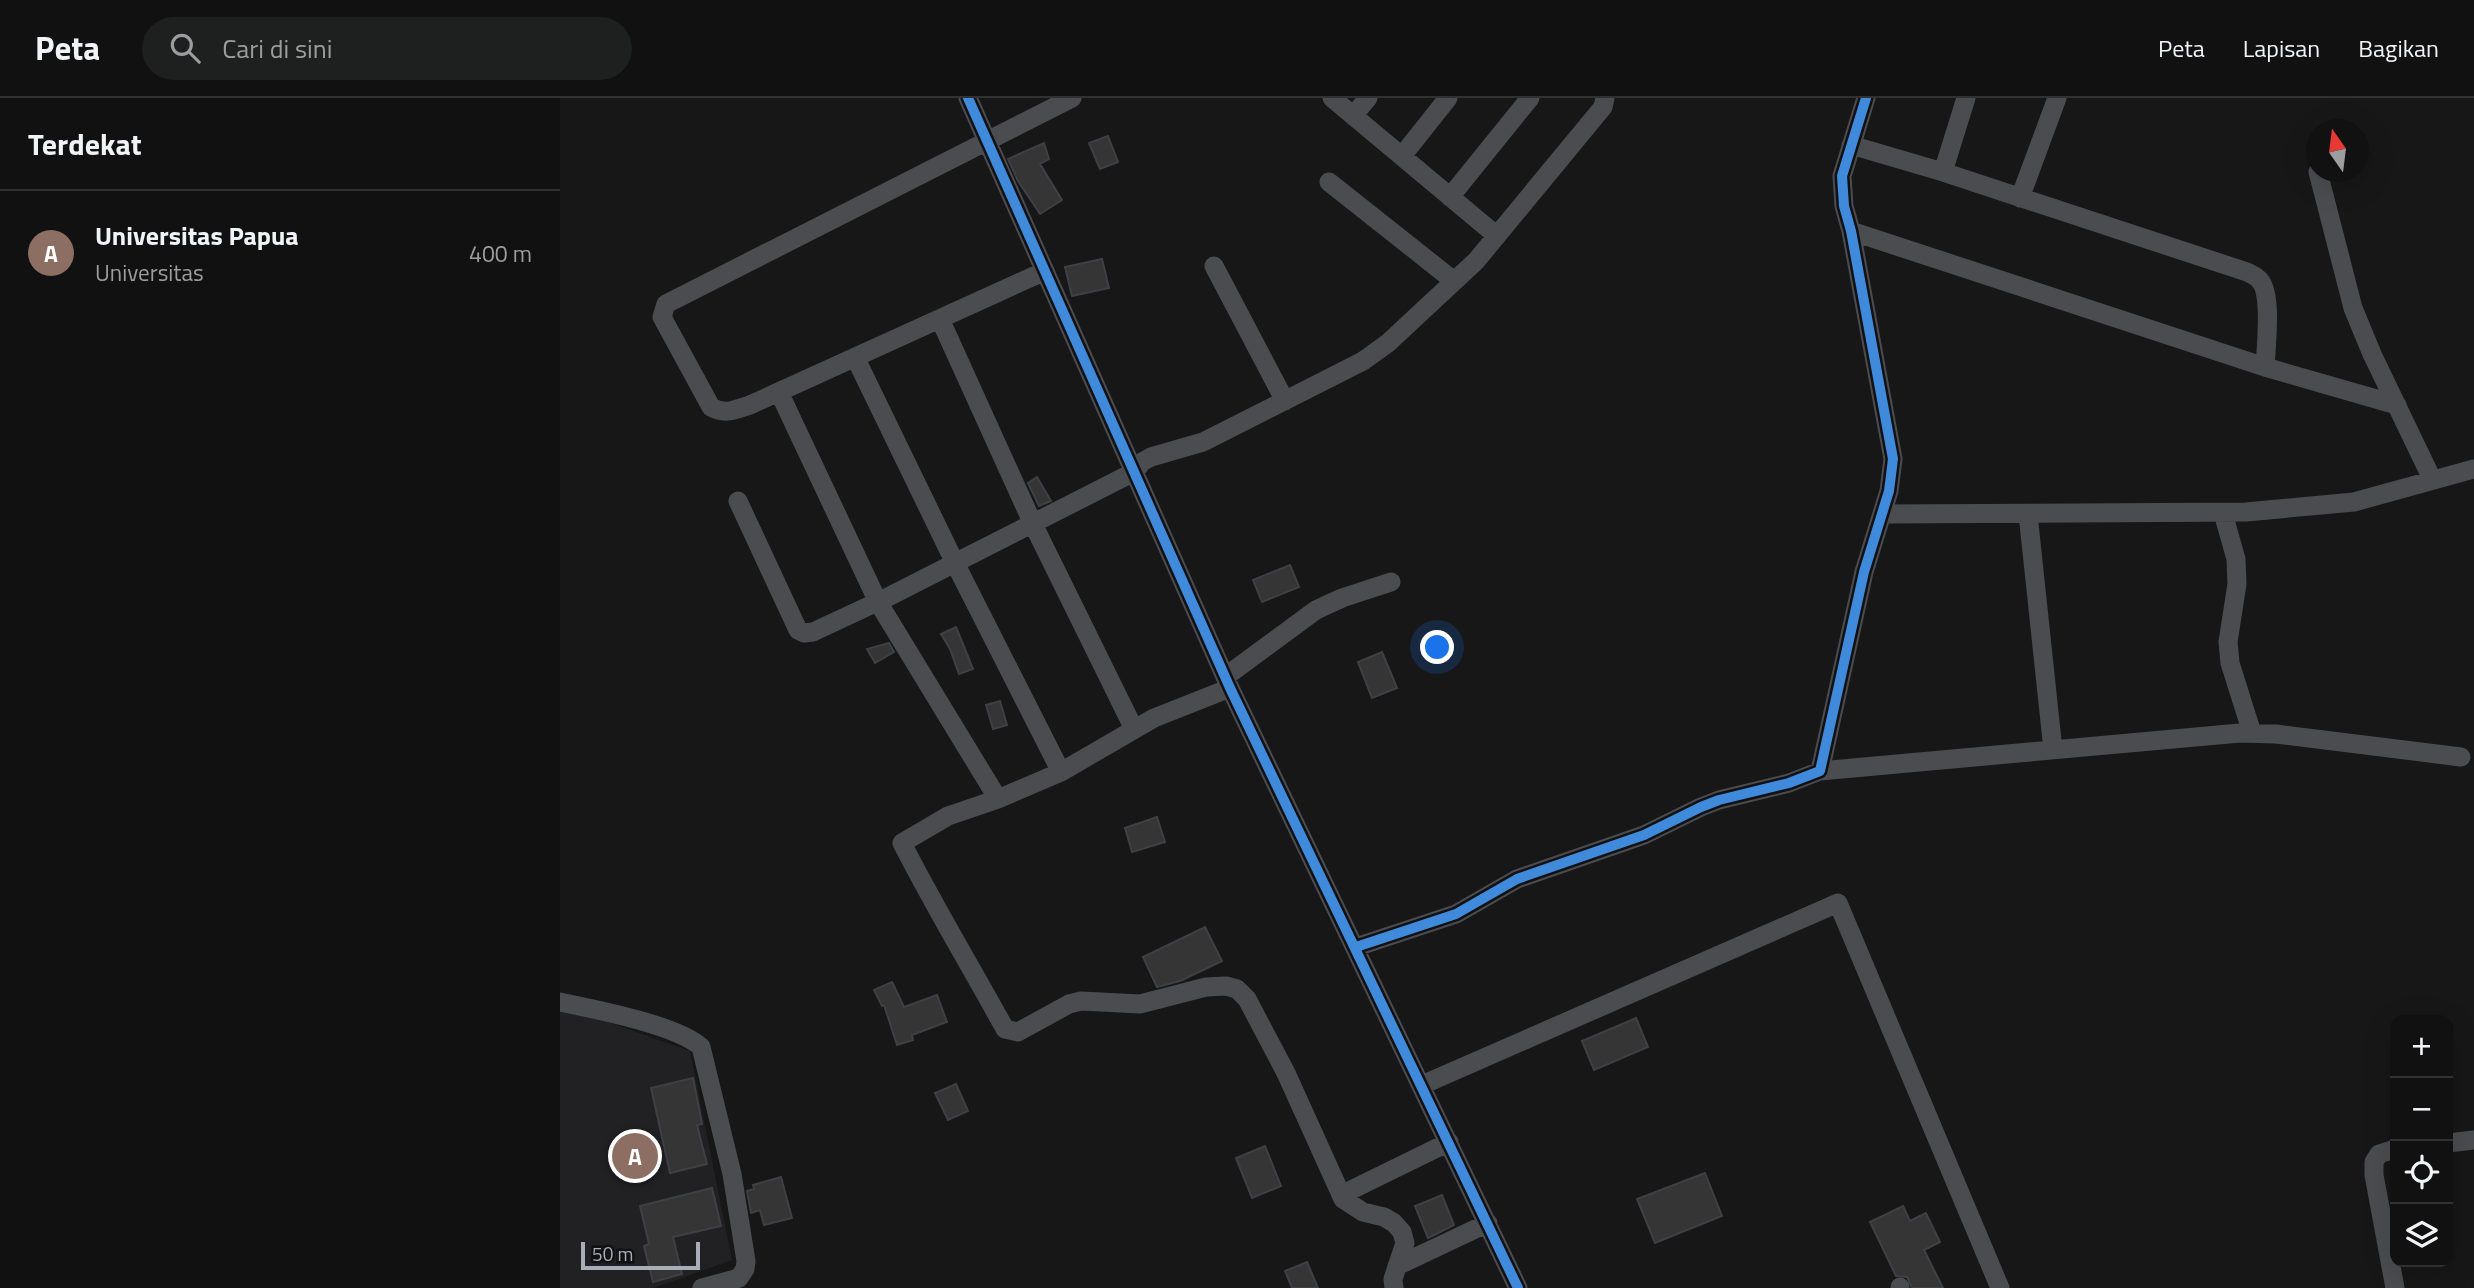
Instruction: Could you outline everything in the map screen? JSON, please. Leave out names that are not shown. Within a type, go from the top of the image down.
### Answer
[{"type":"street","points":[[968,98],[1228,683],[1518,1288]]},
{"type":"street","points":[[1045,271],[779,392],[729,412],[720,412],[711,407],[666,326],[662,311],[666,304],[1072,98]]},
{"type":"street","points":[[1332,98],[1497,236]]},
{"type":"street","points":[[1353,116],[1368,98]]},
{"type":"street","points":[[1402,156],[1448,98]]},
{"type":"street","points":[[1450,197],[1530,98]]},
{"type":"street","points":[[738,501],[792,620],[798,630],[804,633],[813,632],[1134,472],[1142,462],[1152,457],[1203,442],[1363,361],[1388,343],[1476,261],[1603,107],[1605,98]]},
{"type":"street","points":[[1820,771],[1864,572],[1889,491],[1893,459],[1851,231],[1844,206],[1842,176],[1866,98]]},
{"type":"street","points":[[1942,172],[1966,98]]},
{"type":"street","points":[[2020,198],[2057,98]]},
{"type":"street","points":[[1851,145],[2247,272],[2260,279],[2265,289],[2265,367]]},
{"type":"street","points":[[1329,182],[1454,281]]},
{"type":"street","points":[[2320,182],[2353,308],[2432,479]]},
{"type":"street","points":[[1851,231],[2265,367],[2397,405]]},
{"type":"street","points":[[1214,266],[1285,401]]},
{"type":"street","points":[[940,319],[1033,524],[1134,729]]},
{"type":"street","points":[[855,357],[1061,772]]},
{"type":"street","points":[[779,392],[878,601],[998,799]]},
{"type":"street","points":[[1882,514],[2223,513],[2354,502],[2474,469]]},
{"type":"street","points":[[2223,513],[2236,559],[2237,584],[2230,615],[2228,642],[2230,663],[2252,733]]},
{"type":"street","points":[[2028,514],[2053,750]]},
{"type":"street","points":[[1391,582],[1342,598],[1316,610],[1228,683],[1134,729],[1061,772],[998,799],[948,816],[902,843],[1004,1029],[1018,1032],[1081,1000],[1140,1004],[1206,987],[1226,986],[1237,989],[1247,999],[1286,1073],[1341,1195],[1353,1207],[1394,1223],[1402,1233],[1405,1243],[1393,1279],[1394,1288]]},
{"type":"street","points":[[1356,947],[1456,914],[1517,879],[1644,835],[1719,800],[1789,783],[1820,771],[2252,733],[2461,757]]},
{"type":"street","points":[[1422,1085],[1838,903],[2000,1288]]},
{"type":"street","points":[[560,1002],[607,1012],[685,1036],[701,1047],[732,1174],[746,1261],[743,1275],[739,1278],[702,1288]]},
{"type":"street","points":[[2453,1142],[2474,1140]]},
{"type":"street","points":[[1341,1195],[1449,1142]]},
{"type":"street","points":[[2390,1151],[2379,1154],[2374,1162],[2374,1175],[2395,1288]]},
{"type":"street","points":[[1397,1266],[1488,1223]]},
{"type":"shaded area","points":[[560,1005],[690,1051],[732,1260],[654,1288],[560,1288]]},
{"type":"building","points":[[1108,136],[1118,162],[1100,169],[1089,143]]},
{"type":"building","points":[[1044,143],[1049,159],[1040,164],[1062,200],[1040,214],[1018,181],[1008,159]]},
{"type":"building","points":[[1102,259],[1109,288],[1072,296],[1065,267]]},
{"type":"building","points":[[1037,477],[1051,501],[1039,506],[1028,483]]},
{"type":"building","points":[[1290,565],[1299,587],[1262,602],[1253,580]]},
{"type":"building","points":[[956,627],[973,669],[959,674],[941,634]]},
{"type":"building","points":[[889,643],[894,652],[875,663],[867,649]]},
{"type":"building","points":[[1382,652],[1397,688],[1372,698],[1358,662]]},
{"type":"building","points":[[1000,701],[1007,725],[993,729],[986,705]]},
{"type":"building","points":[[1157,817],[1165,842],[1132,852],[1125,828]]},
{"type":"building","points":[[1205,927],[1222,961],[1180,981],[1157,987],[1143,957]]},
{"type":"building","points":[[892,982],[904,1007],[937,995],[947,1022],[912,1035],[913,1040],[897,1045],[884,1005],[882,1006],[874,990]]},
{"type":"building","points":[[1636,1018],[1648,1047],[1594,1070],[1582,1041]]},
{"type":"building","points":[[693,1078],[702,1124],[697,1125],[707,1164],[670,1173],[651,1088]]},
{"type":"building","points":[[956,1084],[968,1111],[948,1120],[935,1093]]},
{"type":"building","points":[[1265,1146],[1281,1186],[1252,1198],[1236,1158]]},
{"type":"building","points":[[1705,1173],[1722,1216],[1655,1243],[1637,1199]]},
{"type":"building","points":[[781,1177],[792,1218],[764,1225],[760,1210],[751,1213],[747,1191],[754,1189],[753,1185]]},
{"type":"building","points":[[712,1188],[721,1226],[673,1237],[682,1274],[653,1282],[644,1246],[649,1244],[640,1206]]},
{"type":"building","points":[[1442,1195],[1454,1225],[1428,1238],[1415,1206]]},
{"type":"building","points":[[1903,1206],[1910,1221],[1926,1213],[1940,1242],[1924,1250],[1943,1288],[1912,1288],[1907,1277],[1896,1276],[1870,1222]]},
{"type":"building","points":[[1307,1262],[1318,1288],[1292,1288],[1285,1271]]},
{"type":"cycle path","points":[[968,98],[1230,688],[1518,1288]]},
{"type":"cycle path","points":[[1356,947],[1456,914],[1517,879],[1644,835],[1719,800],[1789,783],[1820,771],[1864,572],[1889,491],[1893,459],[1851,231],[1844,206],[1842,176],[1866,98]]},
{"type":"place","name":"Universitas Papua","points":[[635,1156]]}]
